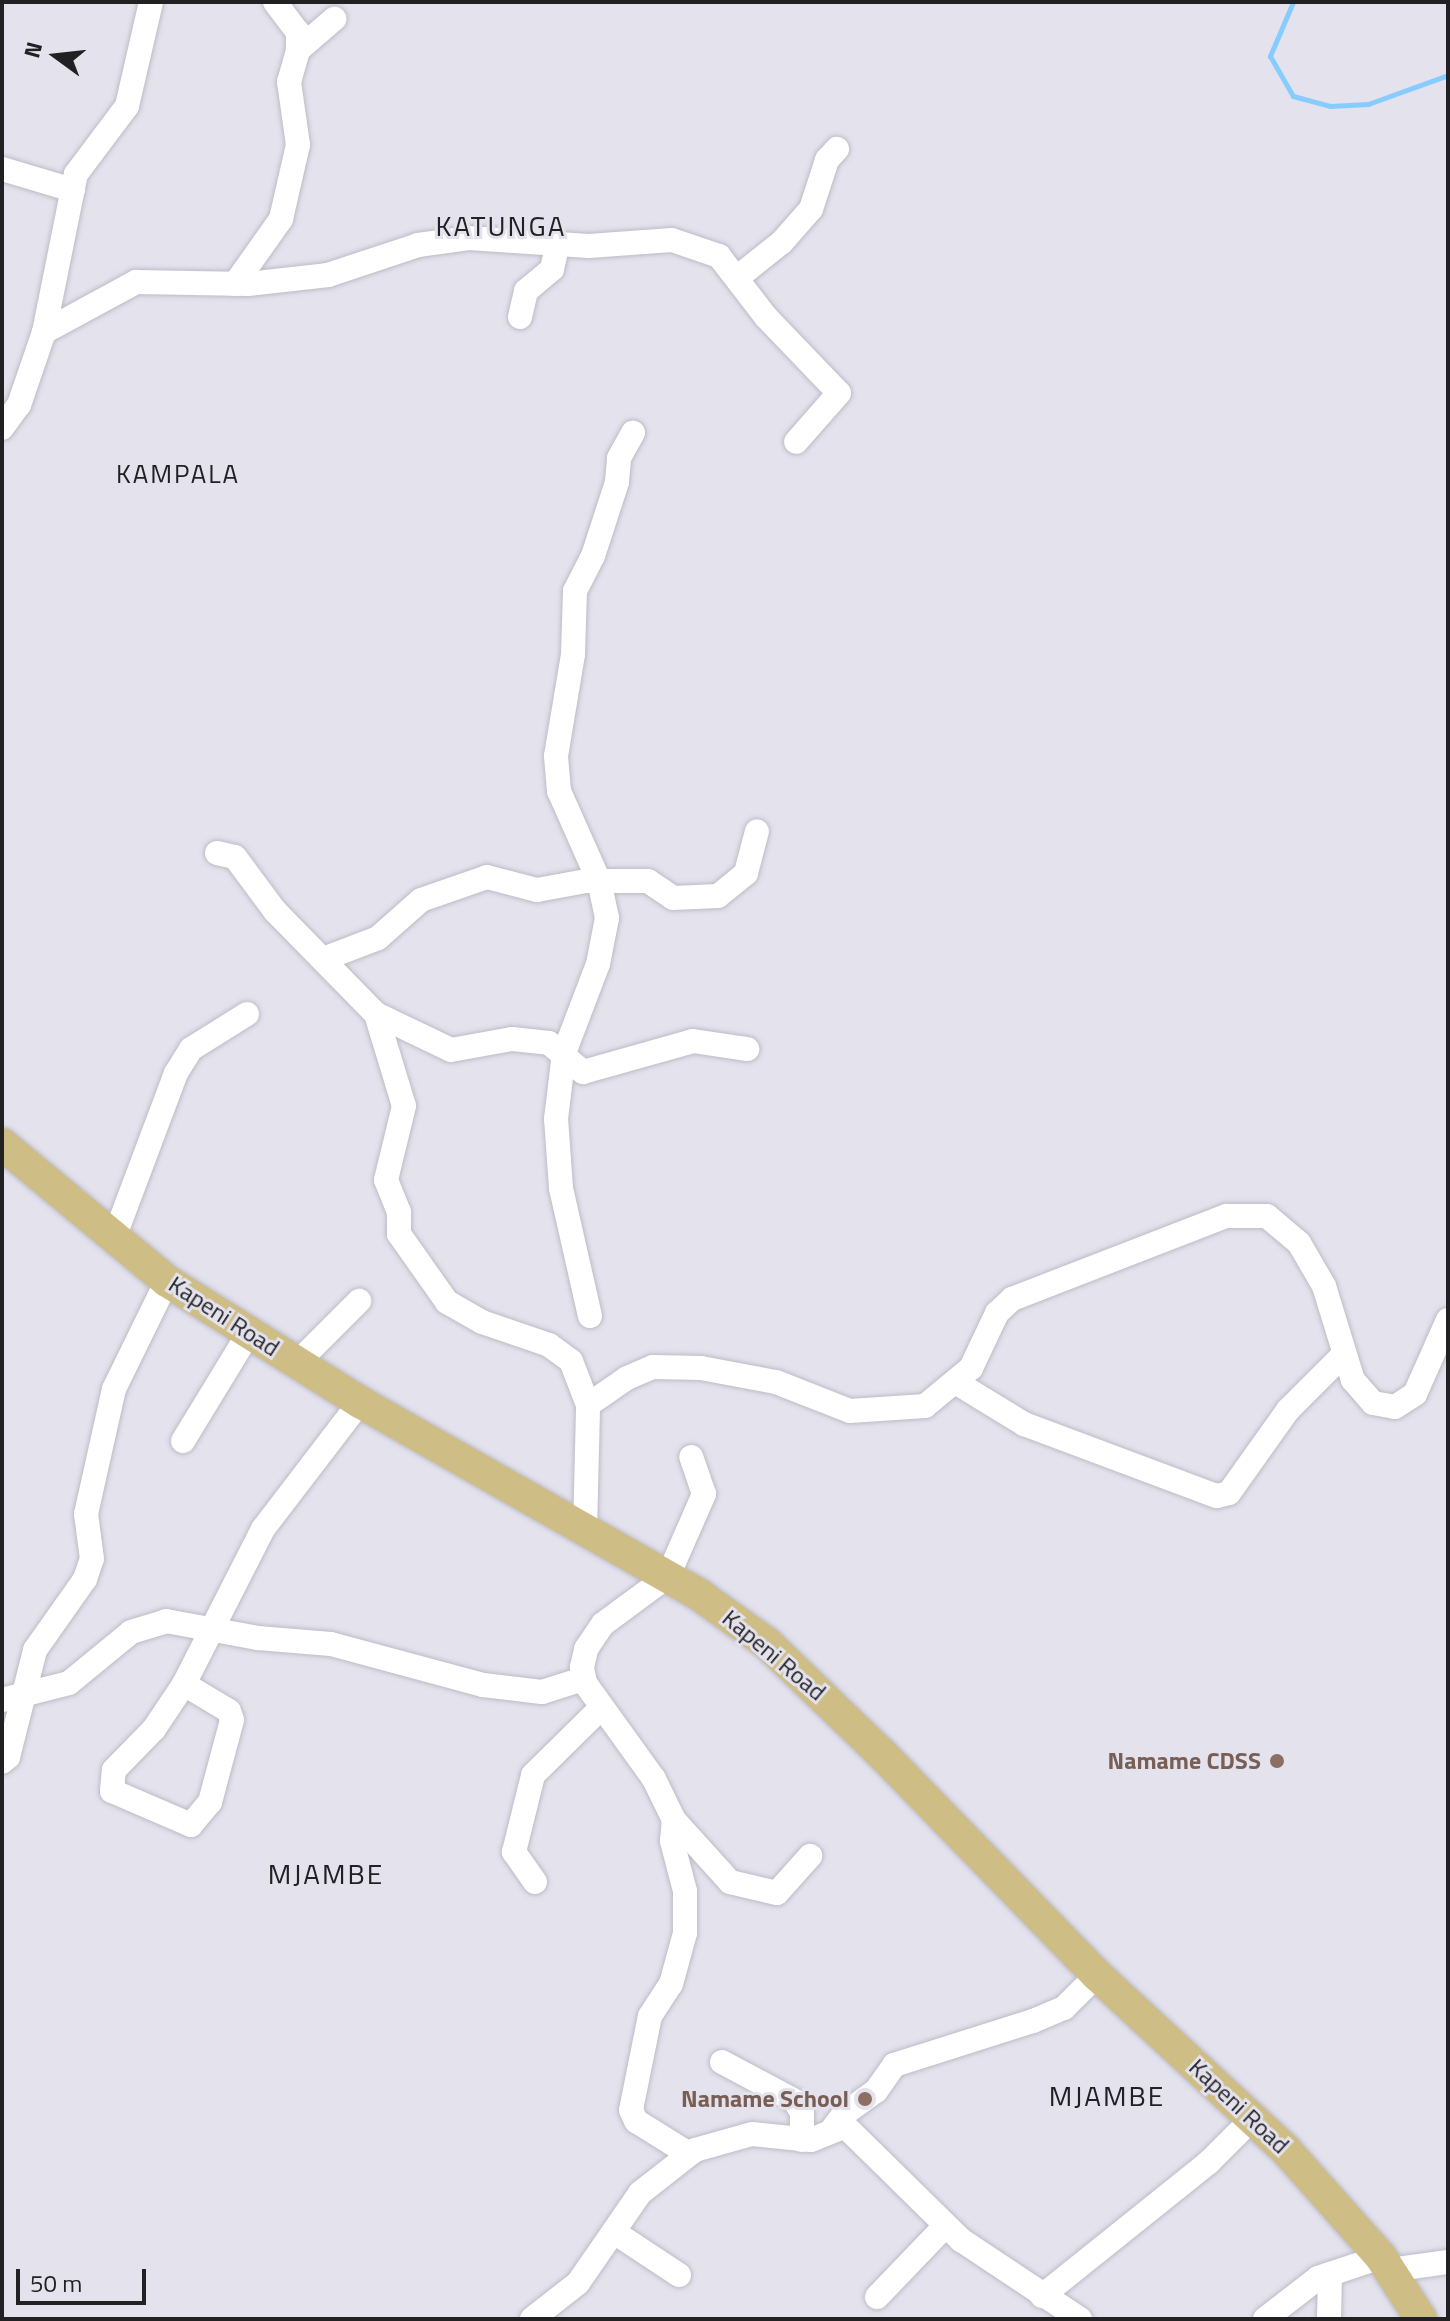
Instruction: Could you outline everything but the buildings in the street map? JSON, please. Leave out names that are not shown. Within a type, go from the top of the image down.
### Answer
[{"type":"main road","name":"Kapeni Road","points":[[2,1144],[167,1281],[360,1402],[585,1532],[668,1576],[739,1622],[798,1671],[1097,1975],[1253,2118],[1386,2263],[1421,2319]]},
{"type":"street","points":[[2,428],[19,405],[44,332],[82,160],[127,106],[151,2]]},
{"type":"street","points":[[235,284],[281,219],[298,145],[289,82],[298,50],[298,32],[275,2]]},
{"type":"street","points":[[298,50],[334,19]]},
{"type":"street","points":[[738,277],[782,242],[811,209],[827,160],[837,149]]},
{"type":"street","points":[[2,169],[73,190]]},
{"type":"street","points":[[44,332],[136,282],[235,284],[338,274],[436,242],[690,243],[719,256],[766,317],[839,393],[796,442]]},
{"type":"street","points":[[520,317],[526,291],[552,269],[558,244]]},
{"type":"street","points":[[590,1316],[555,1152],[564,1053],[607,918],[599,881],[559,791],[556,756],[573,654],[575,591],[593,556],[617,482],[619,458],[633,433]]},
{"type":"street","points":[[326,958],[378,938],[421,900],[487,877],[537,890],[599,881],[648,881],[673,898],[718,896],[746,873],[757,831]]},
{"type":"street","points":[[217,853],[235,857],[275,911],[326,958],[376,1014],[451,1050],[512,1039],[549,1043],[583,1072],[693,1041],[747,1049]]},
{"type":"street","points":[[114,1238],[176,1073],[191,1049],[247,1014]]},
{"type":"street","points":[[376,1014],[404,1106],[386,1180],[405,1245],[447,1302],[482,1322],[549,1345],[571,1361],[588,1405],[585,1532]]},
{"type":"street","points":[[588,1405],[602,1391],[653,1367],[701,1368],[776,1382],[850,1411],[925,1406],[957,1383],[971,1368],[997,1313],[1012,1299],[1075,1271],[1247,1213],[1278,1222],[1311,1261],[1324,1286],[1343,1355],[1364,1395],[1395,1407],[1415,1394],[1448,1320]]},
{"type":"street","points":[[2,1762],[8,1757],[13,1698],[35,1650],[85,1579],[92,1559],[86,1514],[114,1389],[167,1281]]},
{"type":"street","points":[[297,1363],[359,1301]]},
{"type":"street","points":[[183,1441],[249,1333]]},
{"type":"street","points":[[957,1383],[1024,1424],[1217,1496],[1229,1493],[1288,1410],[1343,1355]]},
{"type":"street","points":[[184,1684],[229,1711],[232,1720],[210,1802],[191,1825],[112,1791],[114,1770],[154,1729],[184,1684],[209,1628],[287,1493],[360,1402]]},
{"type":"street","points":[[691,1457],[704,1494],[668,1576],[603,1624],[586,1649],[583,1679],[654,1779],[674,1820],[730,1882],[777,1893],[810,1856]]},
{"type":"street","points":[[13,1698],[69,1683],[141,1627],[179,1621],[209,1628],[331,1644],[483,1685],[542,1692],[583,1679]]},
{"type":"street","points":[[535,1882],[514,1852],[533,1775],[601,1708]]},
{"type":"street","points":[[674,1820],[672,1841],[685,1891],[685,1933],[671,1984],[650,2016],[631,2110],[636,2121],[689,2154]]},
{"type":"street","points":[[831,2131],[844,2114],[876,2091],[894,2065],[1033,2021],[1064,2008],[1097,1975]]},
{"type":"street","points":[[722,2062],[795,2101],[802,2113],[802,2140]]},
{"type":"street","points":[[1042,2296],[1209,2162],[1253,2118]]},
{"type":"street","points":[[532,2319],[578,2283],[646,2187],[689,2154],[717,2141],[752,2134],[802,2140],[845,2126],[852,2129],[945,2226],[1042,2296],[1080,2319]]},
{"type":"street","points":[[877,2297],[945,2226]]},
{"type":"street","points":[[614,2232],[679,2275]]},
{"type":"street","points":[[1265,2319],[1330,2274],[1386,2263],[1448,2262]]},
{"type":"street","points":[[1329,2319],[1330,2274]]},
{"type":"waterway","points":[[1293,2],[1270,56],[1293,96],[1330,106],[1368,104],[1448,75]]},
{"type":"place","name":"Namame CDSS","points":[[1277,1761]]},
{"type":"place","name":"Namame School","points":[[865,2099]]},
{"type":"district","name":"KATUNGA","points":[[501,226]]},
{"type":"district","name":"KAMPALA","points":[[178,474]]},
{"type":"district","name":"MJAMBE","points":[[326,1874]]},
{"type":"district","name":"MJAMBE","points":[[1107,2096]]}]
